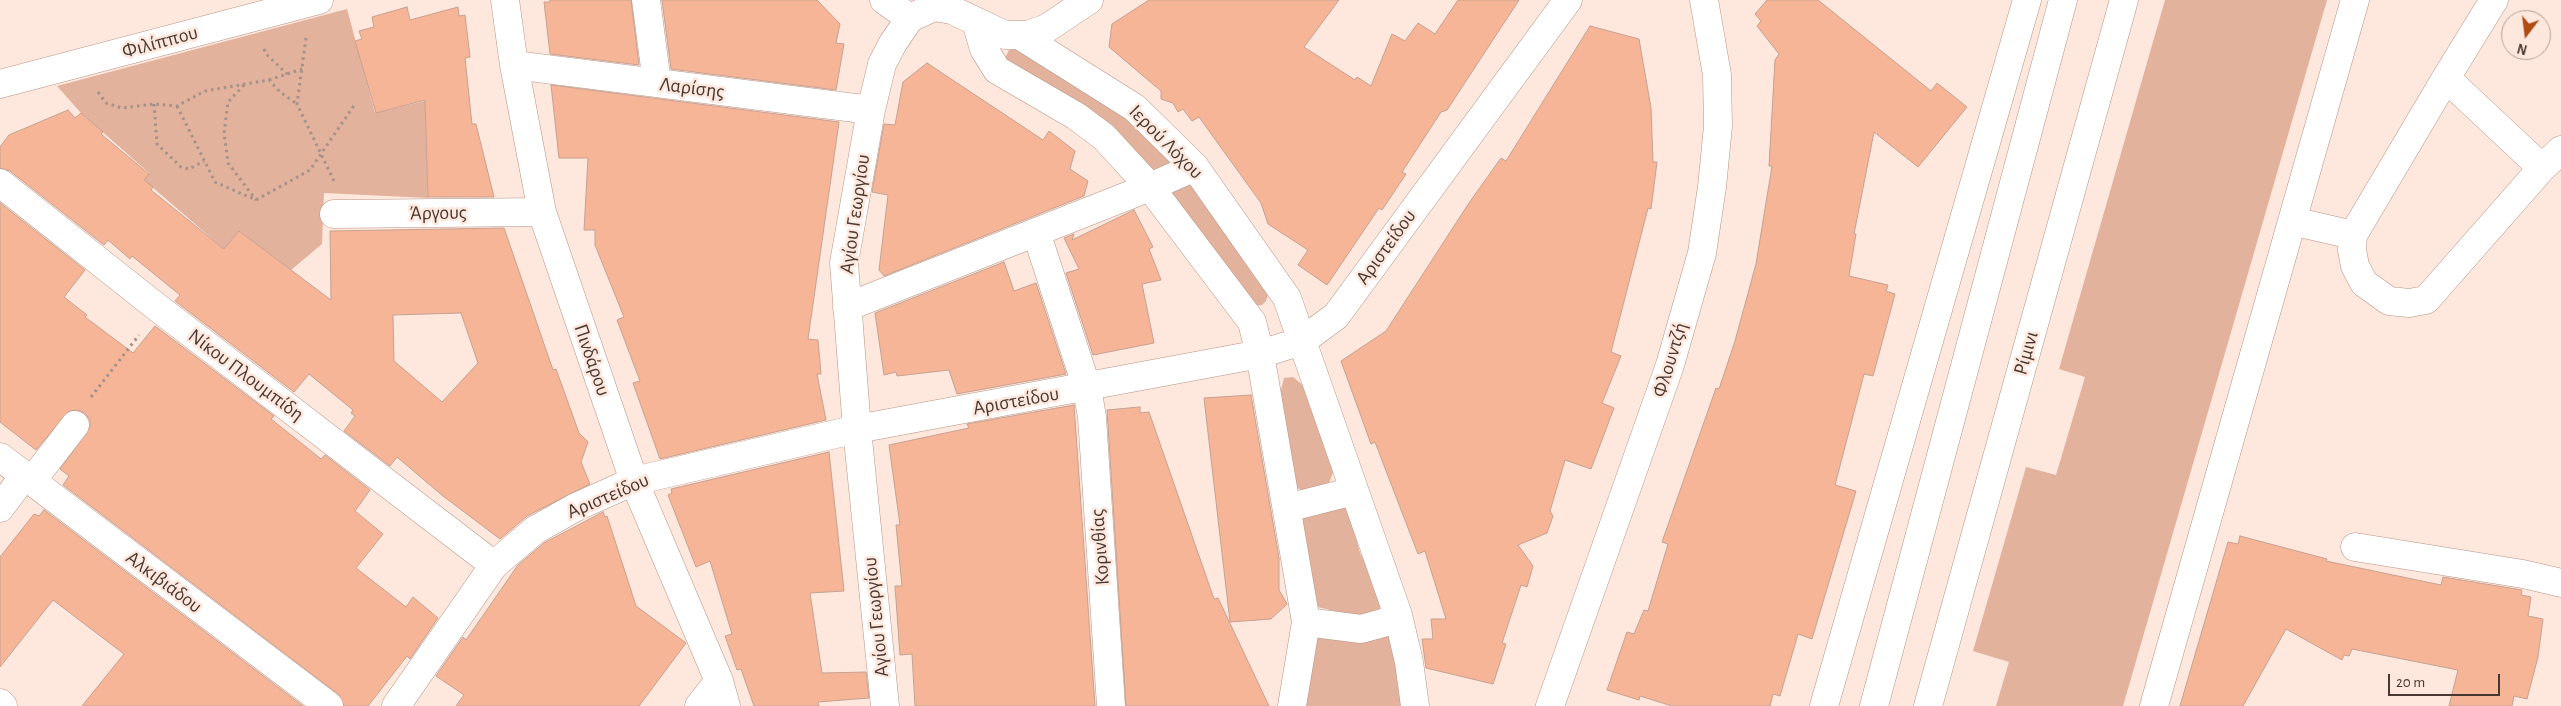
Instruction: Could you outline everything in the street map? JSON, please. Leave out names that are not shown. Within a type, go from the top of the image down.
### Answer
[{"type":"street","name":"Πινδάρου","points":[[505,0],[514,65],[542,212],[634,481],[722,694]]},
{"type":"street","points":[[646,0],[657,83]]},
{"type":"street","points":[[884,0],[924,8],[952,10],[1005,35],[1028,35],[1047,28],[1090,0]]},
{"type":"street","name":"Αριστείδου","points":[[396,706],[494,565],[535,530],[576,507],[634,481],[857,429],[1087,388],[1260,354],[1302,341],[1336,316],[1568,0]]},
{"type":"street","name":"Φλουντζή","points":[[1550,706],[1670,365],[1702,253],[1712,187],[1718,126],[1717,75],[1704,0]]},
{"type":"street","points":[[1824,706],[2027,0]]},
{"type":"street","points":[[1874,706],[2062,0]]},
{"type":"street","name":"Ρίμινι","points":[[1928,706],[2124,0]]},
{"type":"street","points":[[2154,706],[2354,0]]},
{"type":"street","points":[[2446,78],[2551,159],[2426,300],[2409,303],[2389,301],[2364,284],[2355,266],[2352,250],[2353,235],[2446,78],[2494,0]]},
{"type":"street","name":"Φιλίππου","points":[[0,84],[314,1]]},
{"type":"street","name":"Αγίου Γεωργίου","points":[[885,706],[857,429],[844,264],[871,110],[882,64],[893,43],[924,8]]},
{"type":"street","points":[[976,22],[984,49],[996,70],[1076,116],[1104,137],[1150,187],[1252,322],[1260,354],[1306,622],[1292,706]]},
{"type":"street","name":"Ιερού Λόχου","points":[[1019,35],[1135,108],[1195,167],[1287,298],[1398,615],[1409,662],[1415,706]]},
{"type":"street","name":"Λαρίσης","points":[[514,65],[871,110]]},
{"type":"street","points":[[847,307],[1150,187],[1195,167]]},
{"type":"street","name":"Νίκου Πλουμπίδη","points":[[0,183],[158,308],[494,565]]},
{"type":"street","name":"Άργους","points":[[334,214],[542,212]]},
{"type":"street","points":[[2292,221],[2353,235]]},
{"type":"street","name":"Κορινθίας","points":[[1036,232],[1087,388],[1092,417],[1111,706]]},
{"type":"street","points":[[0,508],[74,425]]},
{"type":"street","name":"Αλκιβιάδου","points":[[0,457],[329,706]]},
{"type":"street","points":[[1287,508],[1354,491]]},
{"type":"street","points":[[2355,547],[2523,574],[2561,583]]},
{"type":"street","points":[[1306,622],[1361,629],[1383,623],[1398,615]]},
{"type":"street","points":[[699,706],[722,694]]},
{"type":"street","points":[[0,703],[3,706]]},
{"type":"path","points":[[297,104],[314,1]]},
{"type":"path","points":[[87,61],[98,92],[106,102],[122,108],[154,104],[177,106],[205,91],[269,80],[302,68]]},
{"type":"path","points":[[269,80],[280,92],[297,104],[322,155],[334,182],[334,214]]},
{"type":"path","points":[[245,84],[228,102],[224,133],[228,163],[256,200]]},
{"type":"path","points":[[154,104],[157,144],[182,168],[189,169],[204,161]]},
{"type":"path","points":[[256,200],[310,170],[355,104]]},
{"type":"path","points":[[177,106],[215,182],[256,200]]},
{"type":"path","points":[[74,425],[77,415],[141,332]]},
{"type":"shaded area","points":[[2165,0],[2327,0],[2123,706],[1996,706],[2009,662],[1973,651],[2026,467],[2056,475],[2085,377],[2059,369]]},
{"type":"shaded area","points":[[347,9],[375,113],[425,101],[428,198],[324,193],[322,244],[291,270],[239,231],[224,249],[144,180],[149,173],[81,113],[57,86]]},
{"type":"shaded area","points":[[1019,49],[1100,90],[1170,160],[1168,169],[1157,171],[1146,165],[1004,65],[1009,50]]},
{"type":"shaded area","points":[[1188,182],[1197,187],[1269,291],[1266,301],[1262,305],[1251,306],[1168,192]]},
{"type":"shaded area","points":[[1293,377],[1304,386],[1334,470],[1329,483],[1303,491],[1294,486],[1280,394],[1284,378]]},
{"type":"shaded area","points":[[1334,507],[1348,507],[1360,553],[1385,601],[1381,612],[1370,620],[1318,607],[1302,521],[1305,515]]},
{"type":"shaded area","points":[[1394,631],[1405,706],[1301,706],[1313,640],[1319,635]]},
{"type":"building","points":[[550,0],[631,0],[639,65],[550,54],[544,2],[550,2]]},
{"type":"building","points":[[662,0],[817,0],[840,24],[836,43],[844,44],[836,90],[671,69]]},
{"type":"building","points":[[1149,0],[1339,0],[1304,47],[1355,80],[1357,77],[1371,86],[1392,34],[1405,41],[1418,23],[1435,34],[1458,0],[1519,0],[1447,110],[1441,112],[1402,172],[1406,174],[1382,210],[1379,208],[1327,285],[1298,265],[1308,250],[1268,224],[1261,203],[1199,117],[1192,121],[1183,109],[1178,112],[1173,103],[1161,99],[1161,91],[1109,47],[1112,24]]},
{"type":"building","points":[[1767,0],[1818,0],[1931,91],[1937,83],[1967,107],[1918,167],[1874,132],[1854,234],[1856,234],[1849,276],[1888,285],[1886,291],[1895,294],[1873,376],[1864,374],[1835,485],[1856,491],[1812,639],[1798,634],[1780,696],[1773,694],[1770,706],[1672,706],[1640,696],[1639,700],[1607,690],[1627,632],[1634,634],[1644,610],[1648,611],[1668,544],[1662,542],[1716,388],[1719,389],[1735,341],[1756,264],[1772,166],[1769,166],[1775,60],[1779,54],[1757,26],[1761,21],[1755,14]]},
{"type":"building","points":[[407,7],[410,20],[458,7],[459,16],[465,15],[470,57],[465,58],[472,124],[476,124],[494,197],[428,197],[425,100],[376,113],[355,41],[362,39],[359,31],[374,27],[372,17]]},
{"type":"building","points":[[1590,26],[1639,39],[1651,108],[1653,162],[1657,162],[1651,209],[1648,208],[1611,352],[1621,356],[1602,403],[1614,408],[1591,469],[1565,460],[1550,511],[1553,516],[1547,533],[1518,545],[1533,566],[1527,587],[1521,585],[1502,643],[1506,644],[1493,684],[1426,668],[1422,639],[1433,639],[1431,619],[1446,619],[1425,551],[1418,554],[1375,442],[1371,444],[1341,361],[1386,331],[1469,203],[1501,158],[1506,161]]},
{"type":"building","points":[[927,63],[1043,140],[1049,131],[1075,151],[1070,169],[1088,181],[1084,196],[884,276],[879,270],[888,195],[872,192],[884,124],[895,125],[903,82]]},
{"type":"building","points":[[551,85],[839,122],[808,339],[818,340],[821,374],[817,374],[826,420],[660,459],[633,383],[640,381],[617,320],[624,317],[595,245],[595,230],[584,230],[588,158],[559,158]]},
{"type":"building","points":[[68,110],[75,118],[81,113],[103,132],[101,134],[149,174],[144,180],[153,187],[151,190],[224,249],[239,231],[331,300],[330,231],[504,228],[553,370],[556,369],[579,433],[588,442],[581,462],[590,484],[527,516],[500,539],[443,496],[397,457],[390,466],[344,431],[355,416],[351,413],[353,410],[309,374],[294,392],[175,301],[180,295],[132,256],[130,259],[108,240],[104,245],[10,171],[0,168],[0,147],[9,135]],"holes":[[[461,313],[478,363],[442,402],[394,361],[393,315]]]},
{"type":"building","points":[[0,203],[85,270],[64,297],[87,315],[85,317],[133,353],[155,326],[274,416],[271,419],[321,459],[325,455],[370,490],[355,511],[383,534],[356,568],[406,607],[413,597],[438,618],[410,659],[407,656],[368,706],[344,706],[338,694],[63,485],[69,476],[60,469],[90,428],[90,420],[85,413],[78,410],[69,411],[36,450],[0,422]]},
{"type":"building","points":[[1134,210],[1153,247],[1149,249],[1161,280],[1142,284],[1154,343],[1093,355],[1066,273],[1079,269],[1064,238],[1074,234],[1072,240]]},
{"type":"building","points":[[1004,262],[1014,291],[1036,283],[1066,374],[957,394],[949,370],[897,376],[896,372],[884,375],[875,313]]},
{"type":"building","points":[[1251,395],[1279,558],[1279,590],[1287,604],[1271,619],[1230,622],[1204,398]]},
{"type":"building","points":[[1074,405],[1095,706],[915,706],[912,654],[900,655],[895,586],[902,586],[896,525],[900,525],[889,445],[969,428],[967,424]]},
{"type":"building","points":[[1140,407],[1140,413],[1149,412],[1214,599],[1218,598],[1269,706],[1126,706],[1107,410]]},
{"type":"building","points":[[829,452],[844,591],[810,593],[822,673],[866,672],[869,698],[818,702],[819,706],[754,706],[741,669],[737,670],[725,636],[732,634],[710,561],[696,567],[668,495],[672,493],[671,489]]},
{"type":"building","points":[[44,510],[303,706],[82,706],[124,654],[53,600],[0,667],[0,557],[34,514],[39,516]]},
{"type":"building","points":[[603,512],[605,517],[607,516],[636,606],[686,643],[639,706],[456,706],[464,695],[436,676],[463,637],[466,640],[518,565],[544,543]]},
{"type":"building","points":[[2240,536],[2327,559],[2326,561],[2441,585],[2443,577],[2522,590],[2521,595],[2531,597],[2528,616],[2543,619],[2538,657],[2527,699],[2514,696],[2512,706],[2449,706],[2458,670],[2352,649],[2349,656],[2344,655],[2342,660],[2286,629],[2243,706],[2180,706],[2228,542],[2238,544]]}]
